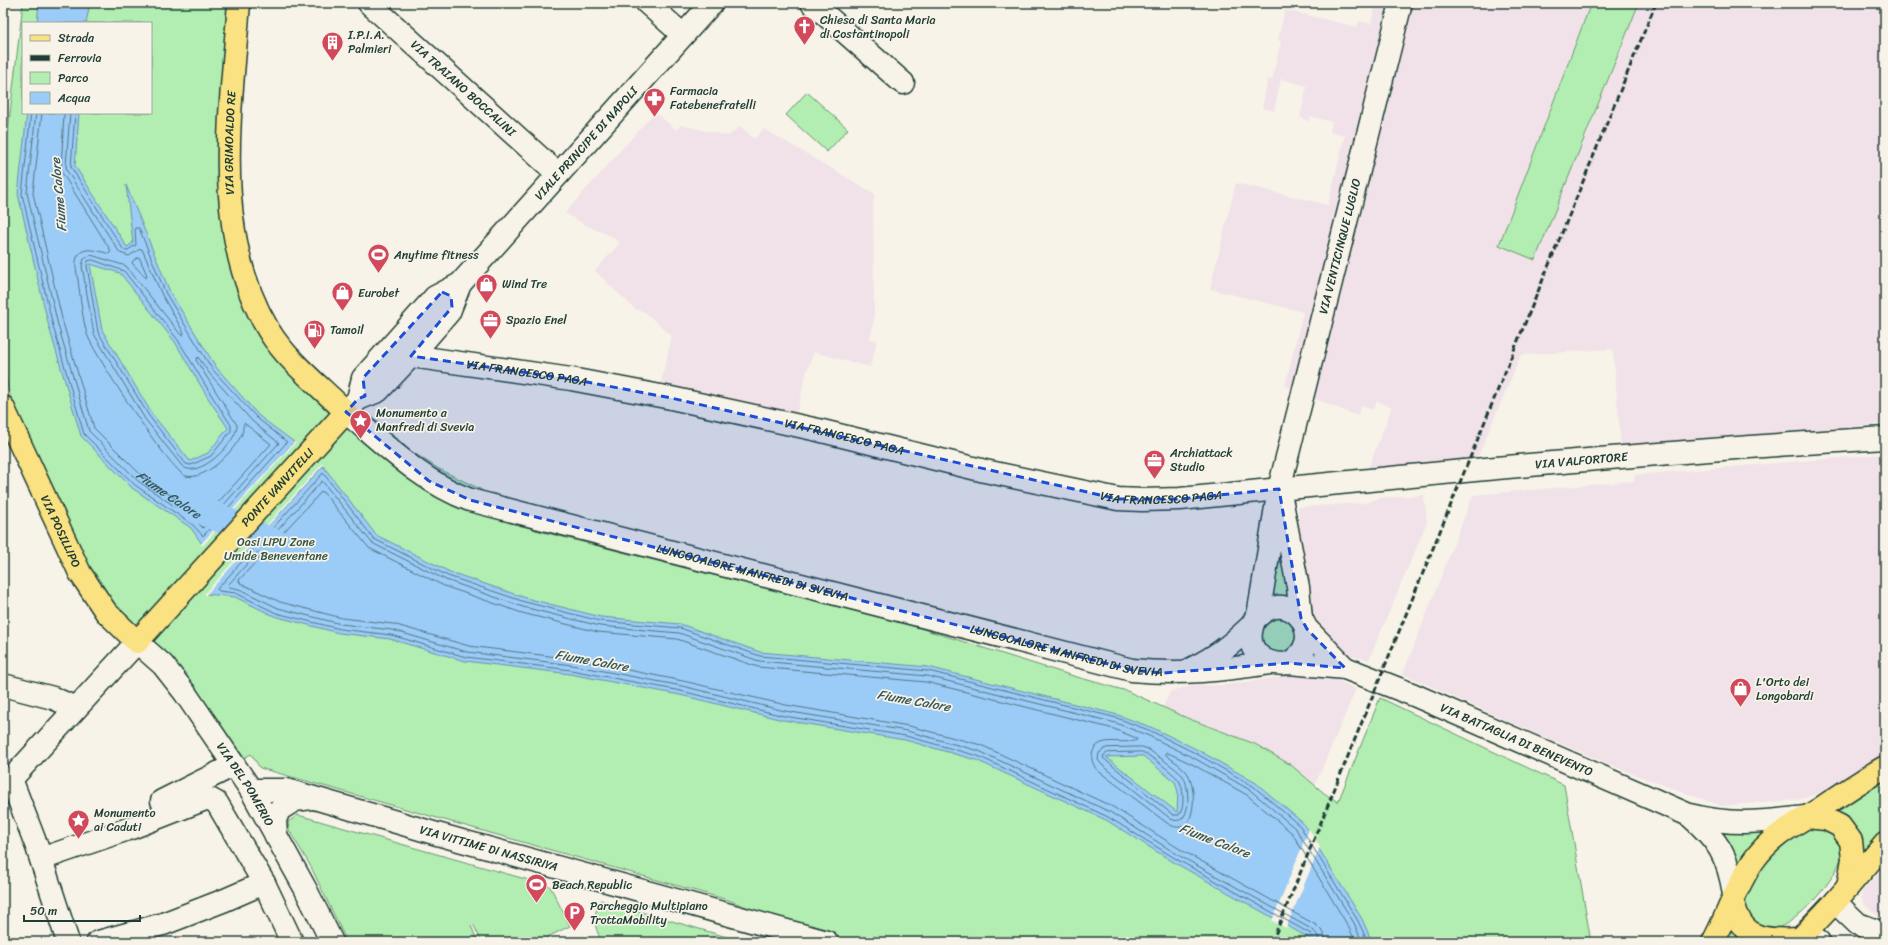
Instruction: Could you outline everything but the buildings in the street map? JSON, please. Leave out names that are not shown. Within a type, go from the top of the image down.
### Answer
[{"type":"main road","name":"VIA GRIMOALDO RE","points":[[239,3],[229,130],[229,199],[237,249],[253,301],[269,332],[280,347],[293,360],[353,404]]},
{"type":"main road","name":"PONTE VANVITELLI","points":[[137,642],[353,404]]},
{"type":"main road","name":"VIA POSILLIPO","points":[[3,407],[80,572],[106,612],[137,642]]},
{"type":"main road","points":[[1713,942],[1733,897],[1753,862],[1763,848],[1788,826],[1806,818],[1885,767]]},
{"type":"main road","points":[[1806,818],[1826,818],[1840,826],[1851,841],[1852,859],[1842,894]]},
{"type":"main road","points":[[1733,897],[1735,913],[1741,923],[1756,937],[1775,940],[1805,941],[1842,894],[1885,844]]},
{"type":"street","name":"VIA TRAIANO BOCCALINI","points":[[369,3],[558,174]]},
{"type":"street","points":[[647,3],[683,35]]},
{"type":"street","name":"VIALE PRINCIPE DI NAPOLI","points":[[452,293],[712,3]]},
{"type":"street","points":[[812,3],[903,82]]},
{"type":"street","name":"VIA VENTICINQUE LUGLIO","points":[[1255,621],[1279,489],[1401,3]]},
{"type":"street","points":[[452,293],[449,312],[411,356],[378,391],[353,404],[363,378],[368,372],[435,297],[452,293]]},
{"type":"street","name":"VIA FRANCESCO PAGA","points":[[411,356],[570,379],[671,398],[818,430],[985,471],[1118,499],[1180,499],[1279,489]]},
{"type":"street","name":"LUNGOCALORE MANFREDI DI SVEVIA","points":[[353,404],[429,481],[448,492],[470,500],[1132,670],[1163,673],[1185,672],[1223,670],[1280,663]]},
{"type":"street","name":"VIA VALFORTORE","points":[[1279,489],[1799,444],[1885,438]]},
{"type":"street","name":"VIA VENTICINQUE LUGLIO","points":[[1279,489],[1304,623]]},
{"type":"street","points":[[1275,607],[1294,611],[1304,623],[1308,637],[1304,649],[1296,659],[1280,663],[1262,659],[1254,648],[1250,635],[1255,621],[1266,610],[1275,607]]},
{"type":"street","name":"LUNGOCALORE MANFREDI DI SVEVIA","points":[[1185,672],[1219,654],[1230,646],[1255,621]]},
{"type":"street","name":"VIA BATTAGLIA DI BENEVENTO","points":[[1304,623],[1345,668]]},
{"type":"street","points":[[68,942],[39,853],[7,784],[137,642]]},
{"type":"street","name":"VIA DEL POMERIO","points":[[137,642],[163,665],[185,693],[251,790],[305,888],[332,942]]},
{"type":"street","name":"VIA BATTAGLIA DI BENEVENTO","points":[[1280,663],[1345,668],[1414,695],[1689,815],[1726,822],[1745,823],[1806,818]]},
{"type":"street","points":[[3,685],[53,698],[76,708]]},
{"type":"street","points":[[123,825],[166,800],[234,765]]},
{"type":"street","name":"VIA VITTIME DI NASSIRIYA","points":[[251,790],[287,790],[827,942]]},
{"type":"street","points":[[39,853],[174,810],[204,798],[210,799],[217,804],[264,883],[292,942]]},
{"type":"street","name":"VIA VITTIME DI NASSIRIYA","points":[[276,836],[275,820],[278,810],[295,800],[313,798]]},
{"type":"street","name":"VIA BATTAGLIA DI BENEVENTO","points":[[1689,815],[1705,829],[1724,855],[1731,875],[1733,897]]},
{"type":"street","points":[[98,942],[163,924],[264,883]]},
{"type":"street","points":[[1842,894],[1858,924],[1885,934]]},
{"type":"street","points":[[1867,942],[1885,940]]},
{"type":"highlighted area","points":[[442,292],[451,296],[452,307],[411,356],[571,379],[671,398],[1118,499],[1180,499],[1279,489],[1301,618],[1307,629],[1345,668],[1289,663],[1163,673],[1132,670],[470,500],[429,481],[346,412],[358,399],[365,396],[363,378]]},
{"type":"shaded area","points":[[1376,3],[1591,3],[1499,244],[1583,145],[1639,3],[1885,3],[1885,424],[1621,447],[1613,349],[1521,355],[1476,461],[1367,472],[1392,407],[1377,401],[1373,410],[1361,405],[1357,416],[1285,386],[1303,312],[1210,289],[1236,183],[1328,205],[1345,135],[1330,132],[1332,122],[1310,116],[1309,121],[1300,118],[1307,86],[1281,79],[1274,111],[1262,108],[1268,79],[1272,80],[1281,41],[1278,40],[1285,10],[1357,27],[1359,21],[1371,24]]},
{"type":"shaded area","points":[[655,112],[676,130],[681,125],[728,136],[740,126],[754,139],[764,129],[875,194],[873,202],[874,319],[870,339],[877,341],[870,367],[814,352],[806,373],[796,417],[660,386],[672,336],[645,312],[635,309],[595,271],[620,243],[611,236],[587,226],[565,213]]},
{"type":"shaded area","points":[[1885,454],[1885,754],[1824,791],[1802,799],[1721,806],[1633,774],[1530,731],[1403,674],[1473,495],[1634,481],[1635,475]]},
{"type":"shaded area","points":[[1424,495],[1427,522],[1369,660],[1348,655],[1336,648],[1323,635],[1315,620],[1294,542],[1293,522],[1299,521],[1298,507],[1366,503],[1380,498]]},
{"type":"shaded area","points":[[1301,674],[1325,675],[1356,689],[1315,785],[1291,765],[1163,707],[1170,692],[1178,689],[1193,686],[1226,685]]},
{"type":"shaded area","points":[[1885,867],[1884,916],[1875,913],[1863,903],[1861,893]]},
{"type":"green space","name":"Oasi LIPU Zone Umide Beneventane","points":[[23,3],[243,3],[236,192],[250,269],[280,340],[337,396],[383,424],[409,450],[439,469],[480,489],[535,530],[910,625],[1070,675],[1127,691],[1187,718],[1255,744],[1291,765],[1324,793],[1338,802],[1380,698],[1564,785],[1591,942],[838,942],[728,900],[260,768],[251,754],[244,758],[199,693],[177,679],[112,608],[67,536],[28,447],[8,389],[3,351],[3,173]]},
{"type":"green space","points":[[1591,3],[1639,3],[1535,260],[1499,245]]},
{"type":"green space","points":[[807,92],[848,129],[827,152],[786,115]]},
{"type":"green space","points":[[1277,530],[1295,602],[1271,599]]},
{"type":"green space","points":[[1271,613],[1296,621],[1296,646],[1279,655],[1262,647],[1258,628]]},
{"type":"green space","points":[[1885,778],[1885,831],[1859,860],[1832,811]]},
{"type":"green space","points":[[298,815],[550,886],[570,926],[537,942],[482,942],[473,924],[471,926],[478,942],[347,942],[311,867],[289,830],[288,822]]},
{"type":"green space","points":[[1708,824],[1772,827],[1734,876]]},
{"type":"green space","points":[[1826,826],[1837,837],[1842,847],[1840,861],[1828,883],[1819,895],[1799,915],[1780,927],[1762,930],[1741,911],[1747,884],[1759,866],[1804,827]]},
{"type":"green space","points":[[600,900],[744,942],[602,942],[595,921]]},
{"type":"green space","points":[[1731,925],[1741,939],[1746,942],[1723,942]]},
{"type":"water","points":[[39,3],[90,3],[86,22],[37,22]]},
{"type":"water","points":[[27,114],[79,114],[75,166],[127,247],[133,243],[126,185],[170,292],[216,367],[259,416],[294,442],[202,544],[191,528],[132,488],[81,436],[49,327],[18,194]],"holes":[[[90,264],[120,273],[175,342],[208,398],[228,428],[208,453],[190,461],[152,414],[102,330]]]},
{"type":"water","points":[[323,466],[376,535],[450,572],[526,598],[601,617],[680,624],[760,652],[928,667],[1118,715],[1153,728],[1198,750],[1256,783],[1303,823],[1362,919],[1372,942],[1311,942],[1309,938],[1175,863],[1106,820],[976,760],[905,740],[783,720],[680,695],[570,674],[465,661],[390,639],[339,633],[274,616],[235,597],[206,594]],"holes":[[[1143,756],[1175,782],[1178,792],[1177,812],[1106,757]]]},
{"type":"pier","points":[[295,441],[295,443],[203,545],[200,545]]},
{"type":"pier","points":[[322,464],[324,464],[205,596],[205,593]]},
{"type":"pier","points":[[1309,829],[1320,847],[1286,928],[1272,921]]},
{"type":"waterway","name":"Fiume Calore","points":[[189,504],[293,552]]},
{"type":"railway","points":[[1272,942],[1656,3]]},
{"type":"place","name":"Chiesa di Santa Maria di Costantinopoli","points":[[805,46]]},
{"type":"place","name":"I.P.I.A. Palmieri","points":[[332,62]]},
{"type":"place","name":"Farmacia Fatebenefratelli","points":[[654,118]]},
{"type":"place","name":"Anytime fitness","points":[[379,274]]},
{"type":"place","name":"Wind Tre","points":[[486,304]]},
{"type":"place","name":"Eurobet","points":[[343,312]]},
{"type":"place","name":"Spazio Enel","points":[[491,340]]},
{"type":"place","name":"Tamoil","points":[[315,350]]},
{"type":"place","name":"Monumento a Manfredi di Svevia","points":[[361,440]]},
{"type":"place","name":"Archiattack Studio","points":[[1155,480]]},
{"type":"place","name":"L'Orto dei Longobardi","points":[[1740,708]]},
{"type":"place","name":"Monumento ai Caduti","points":[[78,840]]},
{"type":"place","name":"Beach Republic","points":[[536,904]]},
{"type":"place","name":"Parcheggio Multipiano TrottaMobility","points":[[574,932]]}]
